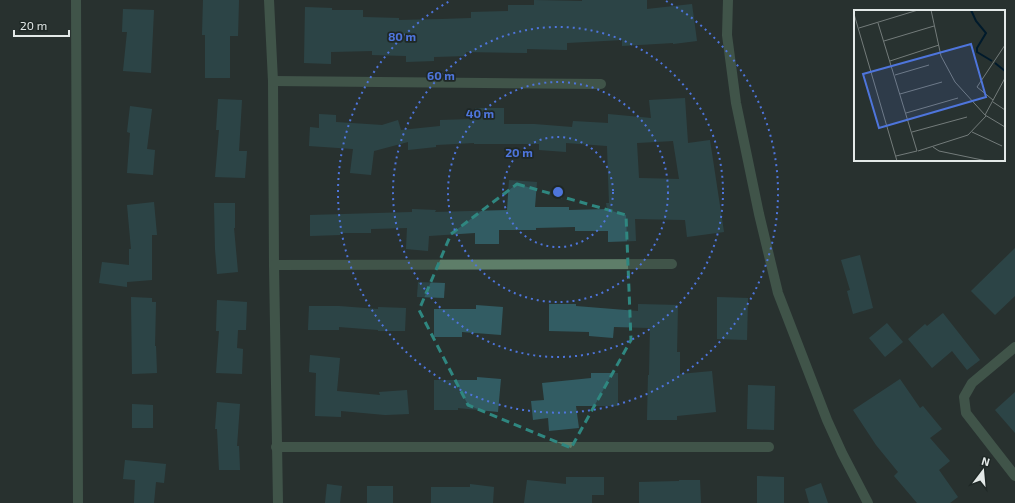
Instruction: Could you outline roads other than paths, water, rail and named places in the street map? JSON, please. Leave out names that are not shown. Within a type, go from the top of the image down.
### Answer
[{"type":"street","points":[[76,0],[78,503]]},
{"type":"street","points":[[269,0],[273,81],[276,447],[278,503]]},
{"type":"street","points":[[728,0],[726,35],[736,103],[759,214],[778,293],[827,420],[868,503]]},
{"type":"street","points":[[273,81],[601,84]]},
{"type":"street","points":[[274,265],[672,264]]},
{"type":"street","points":[[1015,347],[972,383],[964,397],[966,413],[1015,476]]},
{"type":"street","points":[[276,447],[769,447]]}]
